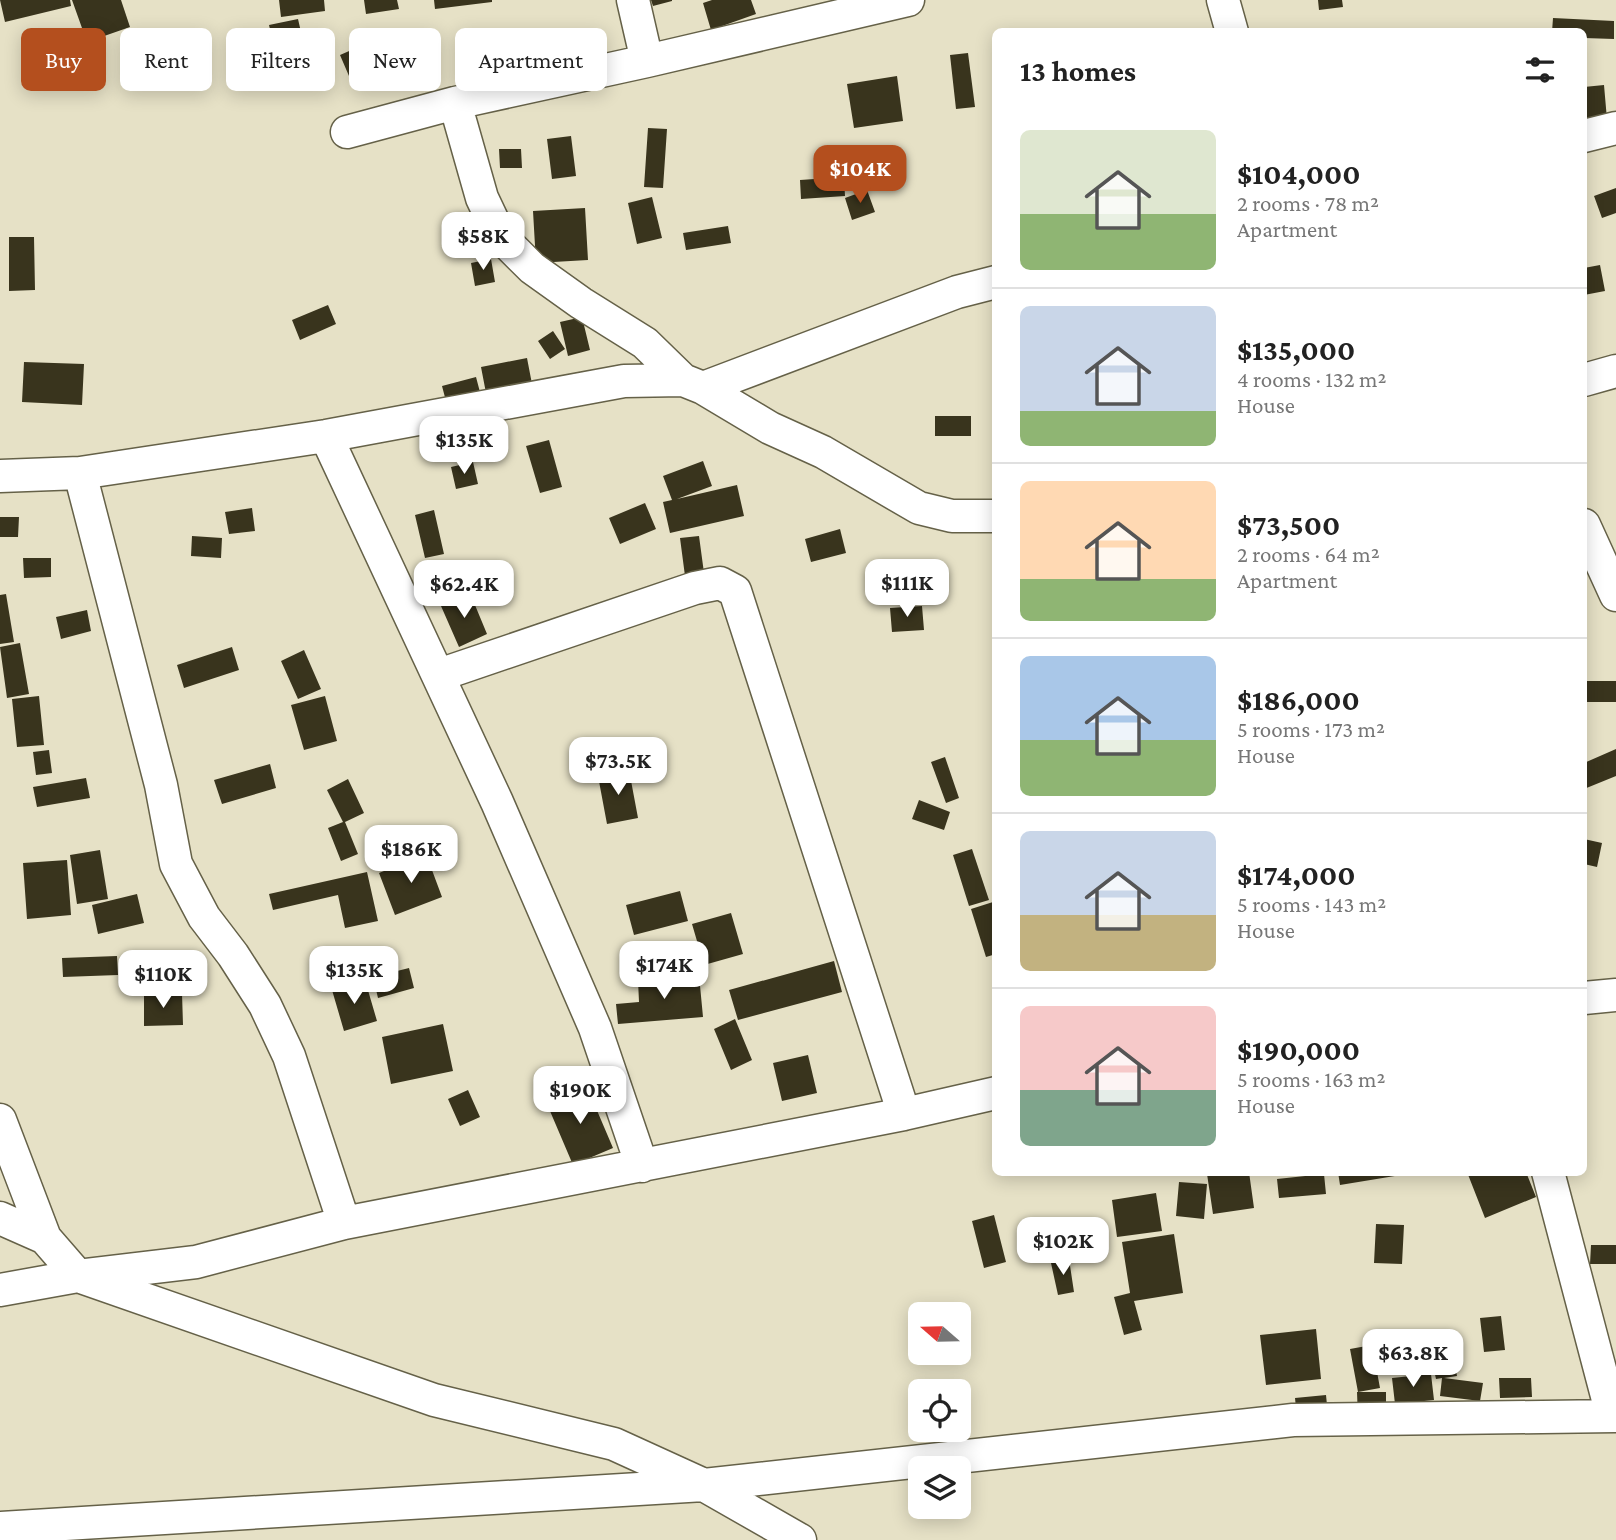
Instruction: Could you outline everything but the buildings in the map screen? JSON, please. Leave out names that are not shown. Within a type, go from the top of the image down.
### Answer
[{"type":"street","points":[[633,0],[647,61]]},
{"type":"street","points":[[347,132],[454,103],[908,0]]},
{"type":"street","points":[[1223,0],[1231,28]]},
{"type":"street","points":[[454,103],[482,198],[500,236],[532,268],[645,343],[693,384],[770,428],[823,452],[919,508],[952,516],[992,516]]},
{"type":"street","points":[[1587,135],[1616,128]]},
{"type":"street","points":[[0,476],[80,473],[326,436],[624,381],[693,384],[957,292],[992,283]]},
{"type":"street","points":[[1587,379],[1616,371]]},
{"type":"street","points":[[326,436],[439,675],[594,1028],[642,1166]]},
{"type":"street","points":[[80,473],[160,785],[177,863],[204,917],[233,955],[265,1005],[289,1056],[344,1223]]},
{"type":"street","points":[[1587,532],[1616,595]]},
{"type":"street","points":[[439,675],[695,588],[720,583],[735,591],[904,1114]]},
{"type":"street","points":[[1587,998],[1616,995]]},
{"type":"street","points":[[0,1290],[78,1276],[196,1262],[344,1223],[992,1095]]},
{"type":"street","points":[[0,1120],[46,1238],[78,1276],[435,1400],[614,1444],[704,1485],[800,1540]]},
{"type":"street","points":[[0,1528],[704,1485],[1293,1420],[1614,1415],[1549,1176]]},
{"type":"street","points":[[0,1218],[46,1238]]}]
